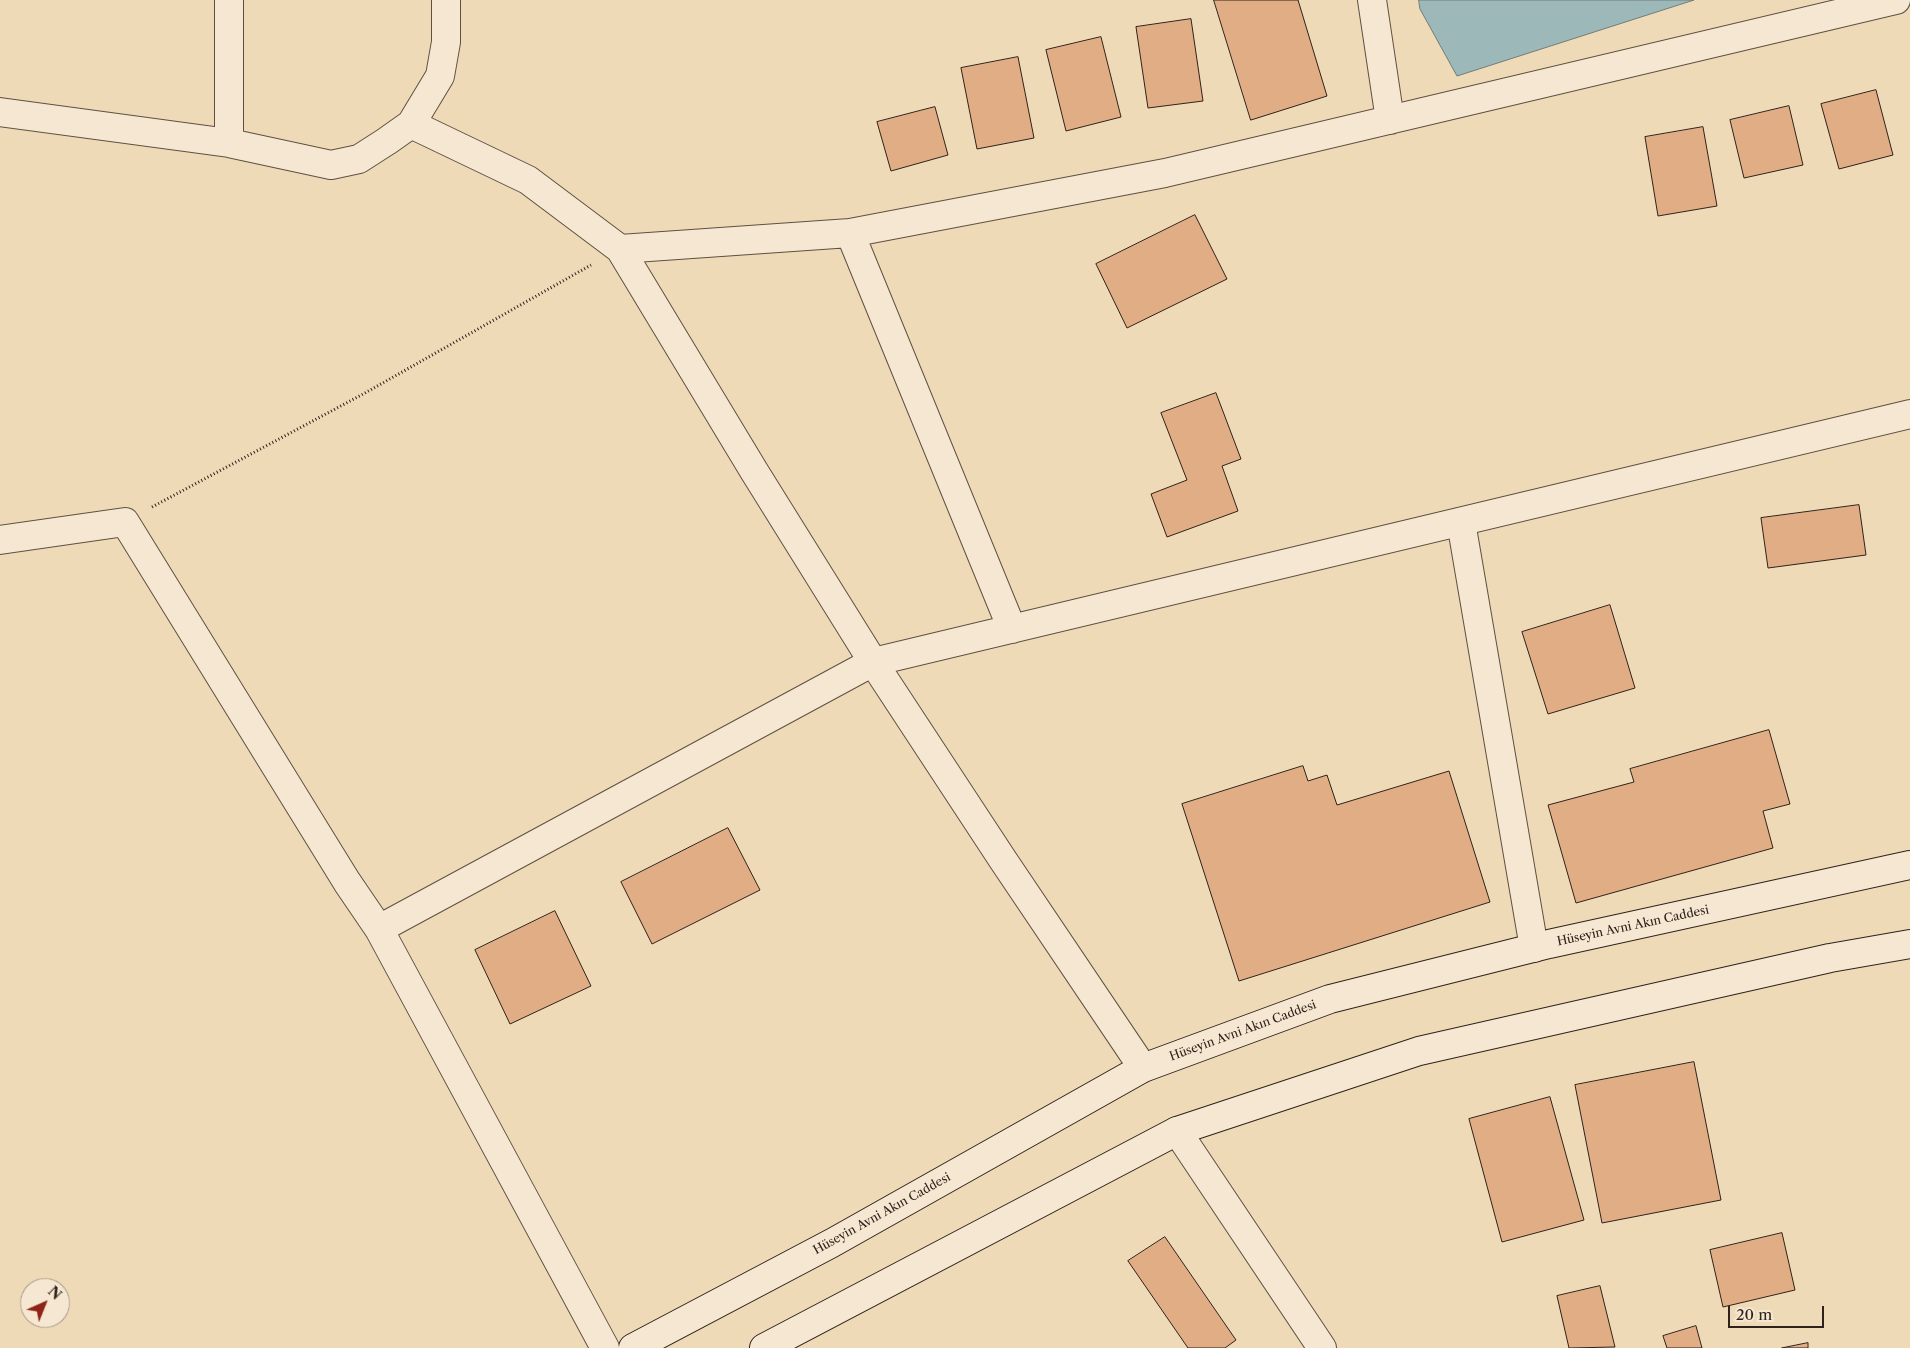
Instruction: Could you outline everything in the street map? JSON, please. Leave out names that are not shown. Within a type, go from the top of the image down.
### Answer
[{"type":"street","points":[[229,0],[229,143]]},
{"type":"street","points":[[0,112],[229,143],[331,165],[358,159],[388,141],[411,124],[440,76],[446,42],[446,0]]},
{"type":"street","points":[[1372,0],[1390,120]]},
{"type":"street","points":[[620,249],[850,232],[1165,173],[1896,0]]},
{"type":"street","points":[[411,124],[528,180],[620,249],[754,471],[873,662],[1143,1068]]},
{"type":"street","points":[[850,232],[1012,629]]},
{"type":"street","points":[[379,929],[873,662],[1910,414]]},
{"type":"street","points":[[0,540],[125,522],[341,874],[379,929],[605,1348]]},
{"type":"street","points":[[1461,522],[1534,948]]},
{"type":"street","name":"Hüseyin Avni Akın Caddesi","points":[[633,1348],[832,1243],[1143,1068],[1330,999],[1534,948],[1910,865]]},
{"type":"street","points":[[764,1348],[1177,1131],[1420,1051],[1830,958],[1910,944]]},
{"type":"street","points":[[1177,1131],[1315,1346]]},
{"type":"path","points":[[125,522],[365,393],[620,249]]},
{"type":"water","points":[[1419,0],[1694,0],[1457,76],[1420,9]]},
{"type":"building","points":[[1214,0],[1298,0],[1327,96],[1251,120]]},
{"type":"building","points":[[1191,19],[1203,101],[1148,108],[1136,27]]},
{"type":"building","points":[[1101,37],[1121,117],[1066,131],[1046,50]]},
{"type":"building","points":[[1018,57],[1034,138],[977,149],[961,68]]},
{"type":"building","points":[[1876,90],[1893,155],[1839,169],[1821,104]]},
{"type":"building","points":[[1789,106],[1803,165],[1744,178],[1730,120]]},
{"type":"building","points":[[935,107],[948,155],[891,171],[877,122]]},
{"type":"building","points":[[1703,127],[1717,206],[1658,216],[1645,137]]},
{"type":"building","points":[[1195,215],[1227,279],[1127,328],[1096,264]]},
{"type":"building","points":[[1216,393],[1241,459],[1222,466],[1238,511],[1167,537],[1151,494],[1187,480],[1161,413]]},
{"type":"building","points":[[1859,505],[1866,555],[1768,568],[1761,518]]},
{"type":"building","points":[[1610,605],[1635,688],[1548,714],[1522,632]]},
{"type":"building","points":[[1769,730],[1790,804],[1763,811],[1773,848],[1576,903],[1548,805],[1634,782],[1630,769]]},
{"type":"building","points":[[1303,766],[1308,781],[1327,775],[1337,805],[1449,771],[1490,902],[1239,981],[1182,804]]},
{"type":"building","points":[[728,828],[760,890],[652,944],[621,882]]},
{"type":"building","points":[[555,911],[591,986],[510,1024],[475,950]]},
{"type":"building","points":[[1694,1062],[1721,1200],[1602,1223],[1575,1085]]},
{"type":"building","points":[[1550,1097],[1584,1220],[1502,1242],[1469,1119]]},
{"type":"building","points":[[1782,1233],[1795,1290],[1723,1307],[1710,1250]]},
{"type":"building","points":[[1165,1237],[1236,1340],[1225,1348],[1188,1348],[1128,1261]]},
{"type":"building","points":[[1600,1286],[1615,1347],[1569,1348],[1557,1296]]},
{"type":"building","points":[[1696,1326],[1702,1348],[1667,1348],[1663,1336]]},
{"type":"building","points":[[1808,1343],[1808,1348],[1782,1348]]}]
